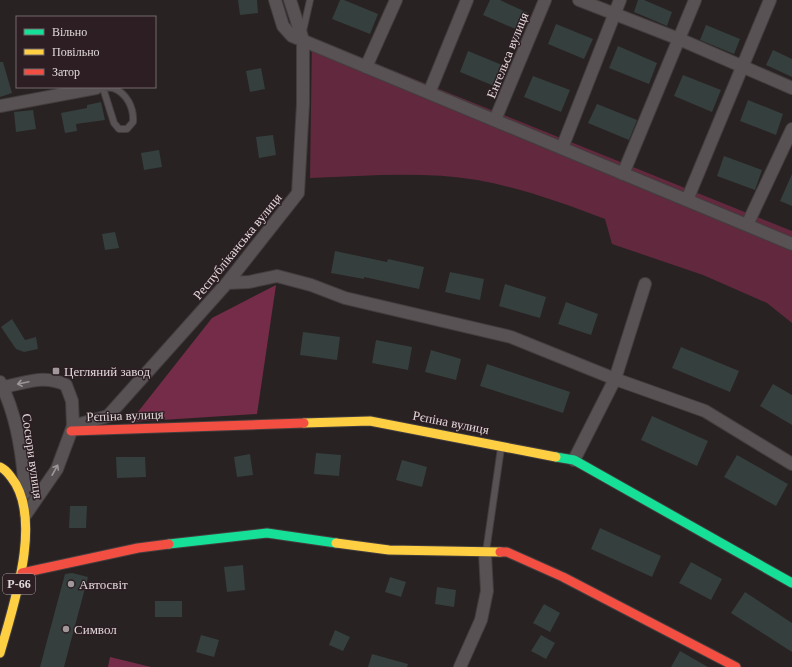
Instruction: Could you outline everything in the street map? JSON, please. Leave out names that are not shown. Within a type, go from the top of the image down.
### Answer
[{"type":"street","points":[[274,0],[283,26],[292,36],[792,244]]},
{"type":"street","name":"Республіканська вулиця","points":[[72,428],[108,416],[228,283],[298,193],[303,104],[303,40],[290,0]]},
{"type":"street","points":[[366,67],[396,0]]},
{"type":"street","points":[[429,93],[467,0]]},
{"type":"street","name":"Енгельса вулиця","points":[[495,120],[545,0]]},
{"type":"street","points":[[579,0],[679,39],[742,68],[792,88]]},
{"type":"street","points":[[562,148],[620,0]]},
{"type":"street","points":[[623,174],[695,0]]},
{"type":"street","points":[[687,200],[770,0]]},
{"type":"street","points":[[0,106],[100,88]]},
{"type":"street","points":[[747,225],[792,129]]},
{"type":"street","points":[[228,283],[249,282],[277,276],[311,285],[345,298],[511,337],[615,379],[705,411],[792,464]]},
{"type":"street","points":[[574,460],[615,379],[645,284]]},
{"type":"street","points":[[1,385],[43,379],[54,379],[66,385],[72,401],[72,428],[57,469],[26,514]]},
{"type":"street","name":"Сосюри вулиця","points":[[0,653],[22,573],[26,514],[25,482],[19,442],[12,411],[1,385]]},
{"type":"street","name":"Рєпіна вулиця","points":[[72,428],[370,421],[574,460],[792,583]]},
{"type":"street","name":"Р-66","points":[[0,467],[4,469],[18,486],[26,514]]},
{"type":"street","points":[[22,573],[138,548],[211,538],[267,533],[389,550],[485,553],[507,552],[563,577],[736,667]]},
{"type":"street","points":[[460,667],[481,620],[487,591],[485,553]]},
{"type":"lane","points":[[303,40],[304,24],[310,0]]},
{"type":"lane","points":[[100,88],[112,88],[121,93],[128,101],[133,113],[133,122],[127,129],[119,129],[114,123],[100,88]]},
{"type":"lane","points":[[485,553],[502,446]]},
{"type":"shaded area","points":[[312,38],[792,231],[792,323],[767,303],[703,275],[612,244],[605,219],[526,192],[493,183],[456,177],[394,175],[310,178]]},
{"type":"shaded area","points":[[276,285],[257,414],[130,422],[212,318]]},
{"type":"shaded area","points":[[110,657],[151,667],[108,667]]},
{"type":"building","points":[[238,0],[257,0],[258,13],[240,15]]},
{"type":"building","points":[[340,0],[344,0],[378,14],[370,34],[332,19]]},
{"type":"building","points":[[490,0],[500,0],[528,13],[520,31],[483,15]]},
{"type":"building","points":[[638,0],[644,0],[672,12],[667,26],[634,12]]},
{"type":"building","points":[[556,24],[593,39],[584,59],[548,44]]},
{"type":"building","points":[[706,25],[740,39],[734,54],[700,40]]},
{"type":"building","points":[[618,46],[657,63],[649,84],[609,68]]},
{"type":"building","points":[[773,50],[792,59],[792,77],[766,65]]},
{"type":"building","points":[[468,51],[507,67],[499,88],[460,72]]},
{"type":"building","points":[[0,62],[3,62],[12,93],[0,97]]},
{"type":"building","points":[[261,68],[265,89],[250,92],[246,71]]},
{"type":"building","points":[[683,75],[721,90],[712,112],[674,96]]},
{"type":"building","points":[[533,76],[570,90],[561,112],[524,97]]},
{"type":"building","points":[[748,100],[783,114],[776,135],[740,121]]},
{"type":"building","points":[[101,102],[105,120],[76,124],[77,131],[65,133],[61,113],[87,108],[87,105]]},
{"type":"building","points":[[597,104],[637,120],[629,140],[588,123]]},
{"type":"building","points":[[33,110],[36,129],[16,132],[14,112]]},
{"type":"building","points":[[273,135],[276,155],[259,158],[256,137]]},
{"type":"building","points":[[159,150],[162,167],[144,170],[141,153]]},
{"type":"building","points":[[724,156],[762,170],[755,190],[717,176]]},
{"type":"building","points":[[792,174],[792,206],[780,201]]},
{"type":"building","points":[[115,232],[119,248],[105,250],[102,234]]},
{"type":"building","points":[[335,251],[387,262],[388,259],[424,267],[419,289],[364,277],[364,279],[331,273]]},
{"type":"building","points":[[450,272],[484,279],[480,300],[445,292]]},
{"type":"building","points":[[505,284],[546,297],[540,318],[499,306]]},
{"type":"building","points":[[566,302],[598,314],[591,335],[558,324]]},
{"type":"building","points":[[12,319],[25,340],[36,337],[38,349],[24,352],[16,349],[1,327]]},
{"type":"building","points":[[303,332],[340,337],[337,360],[300,355]]},
{"type":"building","points":[[376,340],[412,347],[408,370],[372,363]]},
{"type":"building","points":[[681,347],[739,371],[730,392],[672,368]]},
{"type":"building","points":[[431,350],[461,359],[456,380],[425,372]]},
{"type":"building","points":[[487,364],[570,392],[563,413],[480,386]]},
{"type":"building","points":[[773,384],[792,395],[792,425],[760,406]]},
{"type":"building","points":[[652,416],[708,441],[697,466],[641,440]]},
{"type":"building","points":[[316,453],[341,455],[339,476],[314,474]]},
{"type":"building","points":[[250,454],[253,475],[237,477],[234,457]]},
{"type":"building","points":[[737,455],[788,484],[776,506],[724,477]]},
{"type":"building","points":[[116,457],[145,457],[146,477],[117,478]]},
{"type":"building","points":[[402,460],[427,467],[422,487],[396,480]]},
{"type":"building","points":[[70,506],[87,506],[86,528],[69,528]]},
{"type":"building","points":[[600,528],[661,556],[652,577],[591,549]]},
{"type":"building","points":[[691,562],[722,579],[711,600],[679,583]]},
{"type":"building","points":[[243,565],[245,590],[227,592],[224,567]]},
{"type":"building","points":[[72,573],[88,577],[64,667],[40,667],[65,574]]},
{"type":"building","points":[[390,577],[406,582],[401,597],[385,592]]},
{"type":"building","points":[[437,587],[456,590],[454,607],[435,604]]},
{"type":"building","points":[[745,592],[792,623],[792,652],[731,613]]},
{"type":"building","points":[[155,601],[182,601],[182,617],[155,617]]},
{"type":"building","points":[[544,604],[560,613],[550,632],[533,623]]},
{"type":"building","points":[[335,630],[350,637],[343,651],[329,645]]},
{"type":"building","points":[[201,635],[219,640],[214,657],[196,652]]},
{"type":"building","points":[[541,635],[555,643],[546,659],[531,651]]},
{"type":"building","points":[[680,651],[708,667],[671,667]]},
{"type":"building","points":[[372,654],[408,664],[407,667],[368,667]]},
{"type":"traffic: fast","points":[[556,457],[574,460],[792,583]]},
{"type":"traffic: fast","points":[[169,544],[267,533],[336,543]]},
{"type":"traffic: slow","points":[[304,423],[370,421],[556,457]]},
{"type":"traffic: slow","points":[[0,467],[11,477],[21,494],[25,515],[23,563],[12,612],[0,653]]},
{"type":"traffic: slow","points":[[336,543],[389,550],[500,552]]},
{"type":"traffic: jam","points":[[71,431],[304,423]]},
{"type":"traffic: jam","points":[[22,573],[138,548],[169,544]]},
{"type":"traffic: jam","points":[[500,552],[507,552],[563,577],[736,667]]},
{"type":"place","name":"Цегляний завод","points":[[56,371]]},
{"type":"place","name":"Автосвіт","points":[[71,584]]},
{"type":"place","name":"Символ","points":[[66,629]]}]
